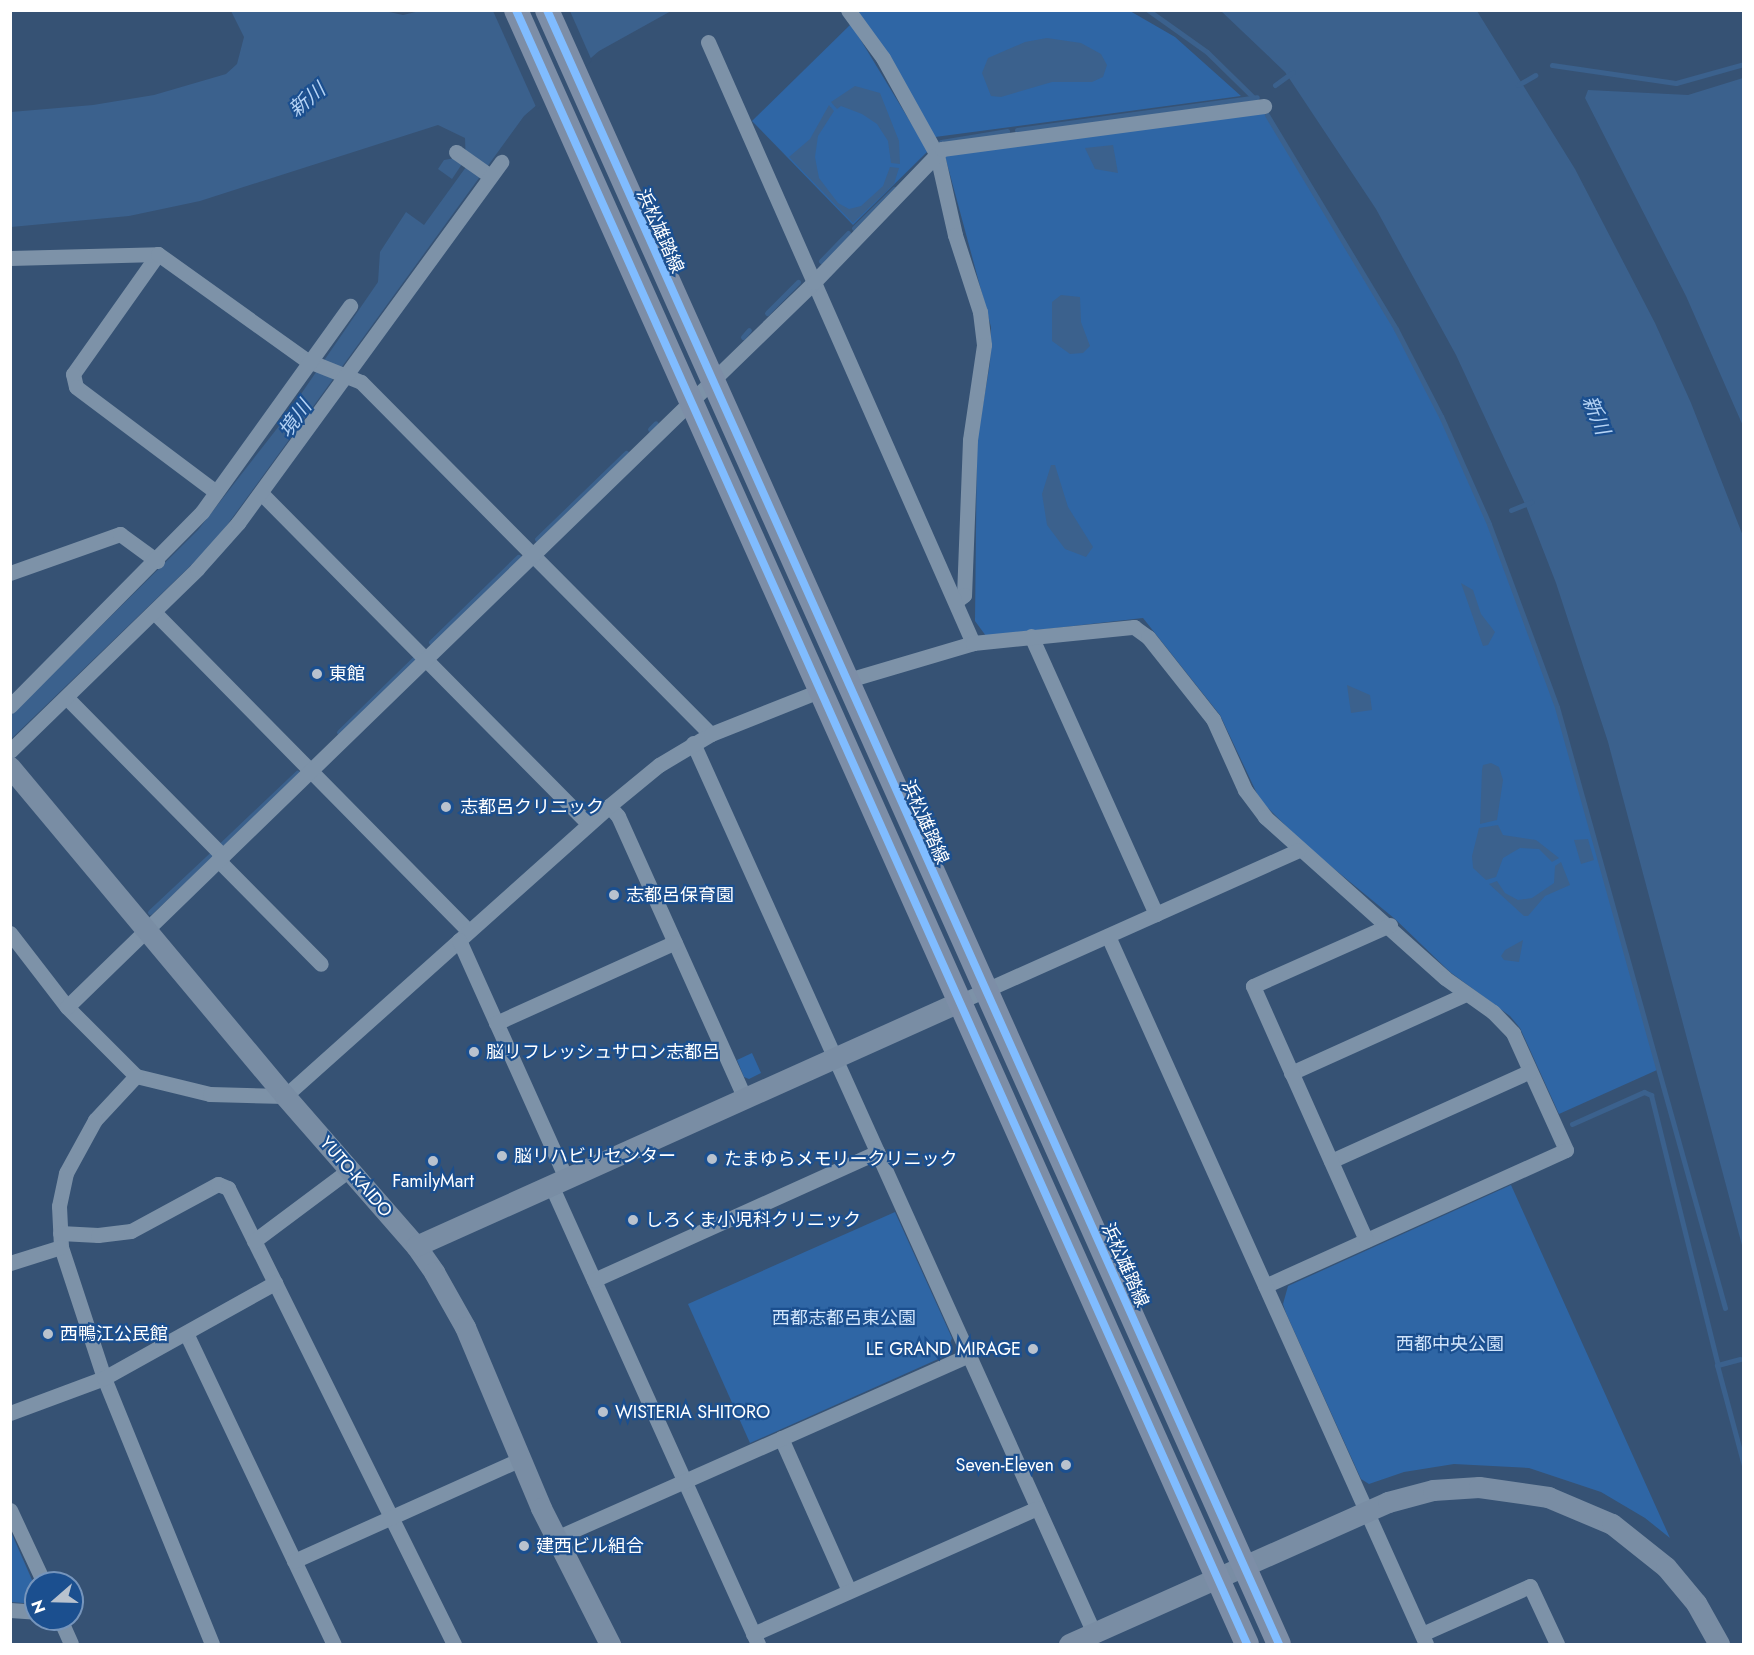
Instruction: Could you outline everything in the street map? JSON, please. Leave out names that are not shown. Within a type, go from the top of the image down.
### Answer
[{"type":"main road","points":[[516,10],[689,404],[1247,1644]]},
{"type":"main road","name":"浜松雄踏線","points":[[547,10],[711,383],[1279,1644]]},
{"type":"street","points":[[848,10],[883,58],[937,155],[955,235],[983,328],[982,362],[969,451],[964,595],[955,602]]},
{"type":"street","points":[[708,42],[973,643]]},
{"type":"street","points":[[67,1007],[711,383],[814,282],[942,149],[1264,106]]},
{"type":"street","points":[[456,152],[486,173]]},
{"type":"street","points":[[10,751],[67,698],[218,547],[261,493],[486,173],[501,162]]},
{"type":"street","points":[[158,254],[73,374],[75,387],[216,492]]},
{"type":"street","points":[[10,258],[158,254],[313,362],[345,373],[380,398],[711,734]]},
{"type":"street","points":[[10,706],[157,561],[216,492],[313,362],[350,306]]},
{"type":"street","points":[[261,493],[588,824]]},
{"type":"street","points":[[10,573],[120,534],[157,561]]},
{"type":"street","points":[[154,612],[312,772],[464,936],[559,1182],[594,1280],[756,1639],[849,1591],[1037,1508]]},
{"type":"street","points":[[845,681],[973,643],[1126,626],[1142,632],[1213,719],[1254,804],[1299,849],[1390,925],[1466,994],[1504,1022],[1530,1071],[1566,1150],[1265,1286]]},
{"type":"street","points":[[1031,636],[1156,914]]},
{"type":"street","points":[[10,933],[67,1007],[136,1076],[210,1095],[285,1096],[609,806],[693,743],[819,691]]},
{"type":"street","points":[[67,698],[321,964]]},
{"type":"street","points":[[693,743],[1037,1508],[1083,1640],[1366,1511],[1410,1495],[1462,1487],[1525,1491],[1570,1504],[1612,1524],[1649,1551],[1696,1603],[1719,1644]]},
{"type":"street","name":"YUTO-KAIDO","points":[[10,767],[285,1096],[416,1246],[465,1327],[556,1538],[610,1644]]},
{"type":"street","points":[[609,806],[618,816],[745,1098]]},
{"type":"street","points":[[416,1246],[1299,849]]},
{"type":"street","points":[[1366,1240],[1253,986],[1390,925]]},
{"type":"street","points":[[1108,936],[1424,1639],[1530,1586],[1557,1644]]},
{"type":"street","points":[[496,1023],[675,942]]},
{"type":"street","points":[[1291,1073],[1466,994]]},
{"type":"street","points":[[1331,1161],[1530,1071]]},
{"type":"street","points":[[136,1076],[95,1120],[66,1173],[58,1206],[61,1240],[104,1378],[212,1644]]},
{"type":"street","points":[[594,1280],[877,1152]]},
{"type":"street","points":[[254,1241],[349,1170]]},
{"type":"street","points":[[10,1263],[61,1240],[131,1231],[218,1184],[228,1188],[454,1644]]},
{"type":"street","points":[[10,1413],[104,1378],[275,1283]]},
{"type":"street","points":[[186,1333],[334,1644]]},
{"type":"street","points":[[556,1538],[969,1355]]},
{"type":"street","points":[[782,1438],[849,1591]]},
{"type":"street","points":[[294,1561],[521,1459]]},
{"type":"street","points":[[10,1510],[38,1571]]},
{"type":"green space","points":[[857,11],[1130,11],[1175,37],[1241,96],[935,137],[888,54]]},
{"type":"green space","points":[[851,24],[928,151],[853,225],[752,121]]},
{"type":"green space","points":[[1264,113],[1395,330],[1440,417],[1488,524],[1556,708],[1657,1070],[1559,1114],[1520,1028],[1510,1016],[1450,972],[1395,919],[1304,844],[1260,800],[1220,715],[1143,618],[986,636],[975,621],[977,440],[990,363],[991,327],[945,156]]},
{"type":"green space","points":[[752,1053],[761,1073],[749,1079],[744,1077],[737,1060]]},
{"type":"green space","name":"西都中央公園","points":[[1511,1185],[1670,1538],[1645,1518],[1601,1492],[1529,1468],[1454,1464],[1404,1472],[1369,1484],[1361,1479],[1286,1313],[1283,1304],[1288,1286]]},
{"type":"green space","name":"西都志都呂東公園","points":[[895,1212],[952,1338],[945,1356],[750,1443],[688,1304]]},
{"type":"green space","points":[[11,1532],[28,1571],[24,1571],[24,1603],[11,1602]]},
{"type":"water","points":[[380,10],[403,15],[424,10],[671,11],[599,51],[524,116],[214,543],[11,739],[11,715],[198,530],[279,426],[378,282],[380,252],[406,212],[424,225],[466,167],[465,138],[438,125],[200,201],[129,216],[11,227],[11,112],[93,105],[154,95],[226,74],[237,64],[244,37],[231,11]]},
{"type":"water","name":"新川","points":[[1221,11],[1477,11],[1575,169],[1655,323],[1691,403],[1743,536],[1743,1249],[1608,742],[1556,583],[1526,506],[1456,355],[1376,209],[1285,72]]},
{"type":"water","points":[[1047,38],[1081,43],[1101,54],[1107,65],[1103,77],[1092,82],[1052,82],[1001,97],[991,96],[982,73],[988,58],[1025,42]]},
{"type":"water","points":[[1744,78],[1743,426],[1686,296],[1585,98],[1588,90],[1688,95]]},
{"type":"water","points":[[855,86],[880,93],[899,141],[900,164],[891,163],[888,141],[877,124],[862,114],[841,106],[837,109],[831,102]]},
{"type":"water","points":[[829,105],[834,111],[818,136],[815,157],[819,178],[838,203],[849,209],[861,206],[883,186],[890,167],[899,168],[894,184],[853,223],[789,157],[810,139]]},
{"type":"water","points":[[1113,145],[1118,173],[1095,169],[1085,148]]},
{"type":"water","points":[[455,158],[462,164],[452,179],[438,169],[444,160]]},
{"type":"water","points":[[1061,295],[1080,297],[1081,322],[1090,346],[1083,353],[1070,354],[1052,341],[1052,302]]},
{"type":"water","points":[[1051,465],[1055,465],[1068,507],[1093,547],[1086,557],[1065,549],[1047,525],[1042,494]]},
{"type":"water","points":[[1461,583],[1473,590],[1481,614],[1495,632],[1488,645],[1483,646]]},
{"type":"water","points":[[1347,685],[1370,695],[1372,710],[1351,713]]},
{"type":"water","points":[[1491,763],[1499,767],[1503,780],[1497,820],[1480,824],[1482,770],[1483,765]]},
{"type":"water","points":[[1498,825],[1503,835],[1536,840],[1559,858],[1552,862],[1539,849],[1520,848],[1503,858],[1496,877],[1486,880],[1473,868],[1472,856],[1479,828]]},
{"type":"water","points":[[1588,839],[1594,860],[1581,864],[1574,840]]},
{"type":"water","points":[[1561,862],[1570,885],[1545,896],[1528,916],[1524,916],[1489,884],[1497,881],[1505,893],[1518,900],[1532,898],[1554,883],[1555,866]]},
{"type":"water","points":[[1523,940],[1519,962],[1504,960],[1501,956],[1505,950]]},
{"type":"pier","points":[[493,11],[570,11],[592,61],[537,109]]},
{"type":"waterway","points":[[1148,10],[1207,52],[1254,98]]},
{"type":"waterway","points":[[1552,65],[1676,83],[1744,64]]},
{"type":"waterway","points":[[1275,85],[1293,72]]},
{"type":"waterway","points":[[1518,85],[1535,75]]},
{"type":"waterway","points":[[1017,130],[1257,97]]},
{"type":"waterway","points":[[1267,115],[1396,329],[1441,416],[1489,524],[1557,707],[1725,1308]]},
{"type":"waterway","points":[[941,142],[1007,131]]},
{"type":"waterway","points":[[854,228],[894,189]]},
{"type":"waterway","points":[[821,261],[848,233]]},
{"type":"waterway","points":[[767,313],[798,282]]},
{"type":"waterway","points":[[743,337],[749,330]]},
{"type":"waterway","points":[[650,429],[656,423]]},
{"type":"waterway","points":[[537,539],[626,453]]},
{"type":"waterway","points":[[1511,510],[1531,502]]},
{"type":"waterway","points":[[431,642],[518,557]]},
{"type":"waterway","points":[[339,732],[414,659]]},
{"type":"waterway","points":[[221,845],[297,773]]},
{"type":"waterway","points":[[150,912],[214,852]]},
{"type":"waterway","points":[[1572,1124],[1644,1092],[1651,1095],[1718,1365]]},
{"type":"waterway","points":[[1740,1359],[1717,1365],[1744,1466]]},
{"type":"cycle path","points":[[516,10],[1247,1644]]},
{"type":"cycle path","points":[[547,10],[1279,1644]]},
{"type":"place","name":"東館","points":[[317,674]]},
{"type":"place","name":"志都呂クリニック","points":[[446,807]]},
{"type":"place","name":"志都呂保育園","points":[[614,895]]},
{"type":"place","name":"脳リフレッシュサロン志都呂","points":[[474,1052]]},
{"type":"place","name":"脳リハビリセンター","points":[[502,1156]]},
{"type":"place","name":"たまゆらメモリークリニック","points":[[712,1159]]},
{"type":"place","name":"FamilyMart","points":[[433,1161]]},
{"type":"place","name":"しろくま小児科クリニック","points":[[633,1220]]},
{"type":"place","name":"西鴨江公民館","points":[[48,1334]]},
{"type":"place","name":"LE GRAND MIRAGE","points":[[1033,1349]]},
{"type":"place","name":"WISTERIA SHITORO","points":[[603,1412]]},
{"type":"place","name":"Seven-Eleven","points":[[1066,1465]]},
{"type":"place","name":"建西ビル組合","points":[[524,1546]]},
{"type":"water label","name":"境川","points":[[295,419]]}]
